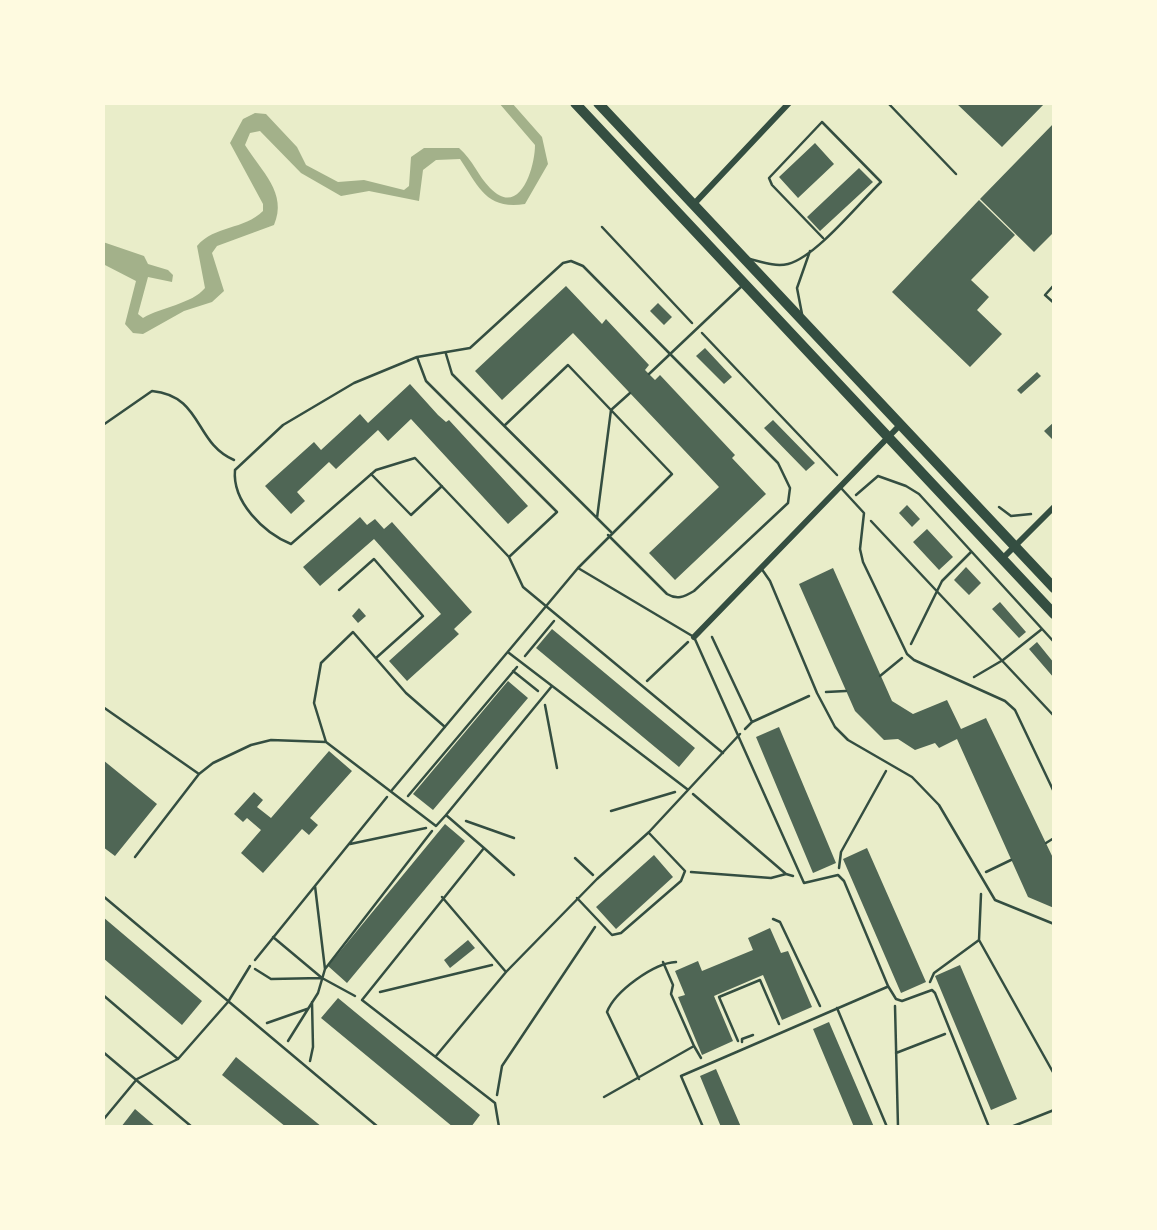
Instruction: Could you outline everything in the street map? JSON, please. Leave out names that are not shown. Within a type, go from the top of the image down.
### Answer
[{"type":"highway","points":[[575,103],[1054,614]]},
{"type":"highway","points":[[598,103],[1054,587]]},
{"type":"street","points":[[693,205],[789,103]]},
{"type":"street","points":[[694,637],[900,425]]},
{"type":"street","points":[[1002,559],[1054,507]]},
{"type":"lane","points":[[888,103],[956,174]]},
{"type":"lane","points":[[742,257],[774,265],[789,264],[810,251],[881,182],[822,122],[769,177],[772,185],[823,238]]},
{"type":"lane","points":[[803,321],[797,288],[810,251]]},
{"type":"lane","points":[[446,352],[452,374],[597,518],[667,594],[674,598],[684,597],[694,591],[778,512],[790,496],[787,477],[778,463],[583,266],[572,261],[563,263],[470,348],[446,352],[417,357],[354,383],[283,425],[240,463],[234,478],[241,501],[277,538],[291,544],[370,474],[415,458],[509,557],[523,587],[723,753]]},
{"type":"lane","points":[[649,374],[745,284]]},
{"type":"lane","points":[[1054,285],[1045,295],[1054,303]]},
{"type":"lane","points":[[417,357],[426,381],[557,512],[509,557]]},
{"type":"lane","points":[[391,791],[578,568],[672,474],[568,365],[504,426]]},
{"type":"lane","points":[[597,518],[611,411],[630,393]]},
{"type":"lane","points":[[370,474],[411,515],[442,486]]},
{"type":"lane","points":[[842,485],[864,513],[860,549],[863,562],[907,653],[1005,701],[1015,710],[1054,792]]},
{"type":"lane","points":[[339,590],[374,559],[424,616],[376,659]]},
{"type":"lane","points":[[578,568],[694,637],[740,734],[800,877],[804,883],[813,883],[838,875],[896,999],[902,1001],[932,990],[989,1127]]},
{"type":"lane","points":[[761,568],[770,581],[817,693],[835,727],[848,740],[912,777],[939,805],[995,900],[1054,924]]},
{"type":"lane","points":[[326,742],[314,703],[321,663],[353,632],[406,693],[445,727]]},
{"type":"lane","points":[[508,652],[687,789]]},
{"type":"lane","points":[[135,857],[195,785],[199,774],[213,763],[251,745],[271,740],[326,742],[436,826],[552,686]]},
{"type":"lane","points":[[103,708],[199,774]]},
{"type":"lane","points":[[436,1056],[506,972],[577,898],[649,832],[740,734]]},
{"type":"lane","points":[[446,815],[514,875]]},
{"type":"lane","points":[[577,898],[612,935],[621,933],[681,881],[685,871],[649,832]]},
{"type":"lane","points":[[484,848],[362,1000],[495,1103],[499,1127]]},
{"type":"lane","points":[[103,896],[378,1127]]},
{"type":"lane","points":[[442,898],[506,972]]},
{"type":"lane","points":[[103,1120],[137,1079],[178,1059],[228,1002],[250,966]]},
{"type":"lane","points":[[703,1127],[681,1076],[888,986]]},
{"type":"lane","points":[[103,995],[178,1059]]},
{"type":"lane","points":[[836,1009],[887,1127]]},
{"type":"lane","points":[[103,1052],[192,1127]]},
{"type":"path","points":[[602,227],[842,485]]},
{"type":"path","points":[[103,425],[152,391],[173,393],[190,411],[219,454],[240,463]]},
{"type":"path","points":[[851,499],[878,476],[906,486],[919,495],[1054,642]]},
{"type":"path","points":[[999,507],[1011,516],[1031,514]]},
{"type":"path","points":[[864,513],[1054,716]]},
{"type":"path","points":[[880,676],[907,653],[942,580],[971,552]]},
{"type":"path","points":[[404,801],[558,616]]},
{"type":"path","points":[[965,682],[1003,660],[1042,629]]},
{"type":"path","points":[[643,686],[694,637]]},
{"type":"path","points":[[712,637],[752,722]]},
{"type":"path","points":[[513,671],[544,696],[557,768]]},
{"type":"path","points":[[740,734],[752,722],[817,693],[846,691]]},
{"type":"path","points":[[838,875],[841,852],[882,778]]},
{"type":"path","points":[[611,811],[687,789],[786,874]]},
{"type":"path","points":[[323,978],[271,979],[250,966],[386,799]]},
{"type":"path","points":[[446,815],[514,838]]},
{"type":"path","points":[[348,845],[436,826]]},
{"type":"path","points":[[325,969],[436,826]]},
{"type":"path","points":[[1046,843],[1054,838]]},
{"type":"path","points":[[575,858],[597,879]]},
{"type":"path","points":[[1011,860],[982,874],[979,940],[1054,1074]]},
{"type":"path","points":[[685,871],[771,878],[786,874],[800,877]]},
{"type":"path","points":[[284,1047],[312,1002],[325,969],[315,884]]},
{"type":"path","points":[[773,919],[779,922],[820,1006]]},
{"type":"path","points":[[495,1103],[502,1066],[599,922]]},
{"type":"path","points":[[273,937],[323,978],[362,1000]]},
{"type":"path","points":[[932,990],[931,976],[979,940]]},
{"type":"path","points":[[663,962],[673,985],[671,994],[699,1059],[709,1055]]},
{"type":"path","points":[[639,1079],[607,1012],[610,1004],[663,962],[676,962]]},
{"type":"path","points":[[367,994],[499,964]]},
{"type":"path","points":[[729,1046],[740,1040],[719,998],[760,980],[779,1024]]},
{"type":"path","points":[[896,999],[898,1127]]},
{"type":"path","points":[[308,1067],[313,1047],[312,1002]]},
{"type":"path","points":[[259,1027],[307,1009]]},
{"type":"path","points":[[896,1053],[951,1031]]},
{"type":"path","points":[[604,1097],[694,1046]]},
{"type":"path","points":[[1011,1127],[1054,1110]]},
{"type":"shaded area","points":[[499,103],[512,103],[542,137],[548,164],[525,204],[512,205],[492,200],[479,187],[460,159],[436,160],[423,170],[419,201],[369,191],[341,196],[301,173],[260,131],[250,133],[245,145],[271,183],[278,203],[274,225],[217,246],[212,253],[224,291],[212,302],[184,311],[143,334],[133,333],[125,324],[136,281],[103,264],[103,242],[144,256],[148,264],[168,270],[173,275],[172,282],[148,277],[138,314],[143,318],[184,302],[205,288],[197,246],[212,234],[247,222],[263,211],[263,204],[230,143],[243,119],[255,113],[266,114],[297,147],[306,165],[338,182],[364,180],[404,190],[409,186],[411,157],[424,148],[459,148],[490,188],[501,196],[510,197],[517,194],[529,176],[535,145]]},
{"type":"building","points":[[956,103],[1045,103],[1002,147]]},
{"type":"building","points":[[1054,123],[1054,232],[1034,252],[980,199]]},
{"type":"building","points":[[815,143],[834,164],[798,198],[779,177]]},
{"type":"building","points":[[859,168],[873,182],[820,231],[807,217]]},
{"type":"building","points":[[979,200],[1015,235],[971,280],[989,297],[977,310],[1002,334],[970,367],[892,292]]},
{"type":"building","points":[[566,286],[602,324],[606,319],[649,365],[645,370],[655,380],[660,375],[735,455],[732,458],[766,494],[675,580],[649,553],[719,487],[573,333],[502,400],[475,371]]},
{"type":"building","points":[[658,303],[672,317],[664,325],[650,311]]},
{"type":"building","points":[[705,348],[732,377],[724,384],[696,356]]},
{"type":"building","points":[[1037,372],[1041,376],[1021,394],[1017,390]]},
{"type":"building","points":[[410,384],[438,415],[446,422],[449,420],[528,506],[508,524],[411,419],[388,441],[378,430],[336,469],[329,462],[297,492],[305,501],[291,514],[265,486],[314,442],[321,450],[360,414],[368,423]]},
{"type":"building","points":[[773,420],[815,463],[806,471],[764,428]]},
{"type":"building","points":[[1054,422],[1054,441],[1044,431]]},
{"type":"building","points":[[907,505],[920,519],[912,527],[899,513]]},
{"type":"building","points":[[360,517],[367,525],[375,519],[384,529],[392,522],[472,612],[454,629],[459,634],[407,681],[389,661],[441,614],[374,539],[320,586],[303,567]]},
{"type":"building","points":[[927,529],[953,557],[939,570],[913,542]]},
{"type":"building","points":[[966,567],[981,583],[969,595],[954,580]]},
{"type":"building","points":[[833,568],[892,701],[913,714],[947,700],[961,729],[986,718],[1054,860],[1054,908],[1028,897],[957,739],[939,748],[935,743],[915,750],[898,739],[884,740],[855,711],[799,584]]},
{"type":"building","points":[[1000,602],[1026,632],[1019,638],[992,609]]},
{"type":"building","points":[[359,608],[366,616],[358,623],[352,616]]},
{"type":"building","points":[[552,629],[695,748],[679,767],[536,648]]},
{"type":"building","points":[[1037,642],[1054,663],[1054,678],[1029,649]]},
{"type":"building","points":[[508,681],[528,698],[433,810],[413,794]]},
{"type":"building","points":[[779,727],[836,863],[813,873],[756,737]]},
{"type":"building","points":[[329,751],[352,771],[310,818],[318,825],[309,835],[302,829],[263,873],[241,853],[261,830],[247,818],[243,822],[234,814],[254,792],[263,800],[257,807],[271,818]]},
{"type":"building","points":[[103,760],[157,804],[115,856],[103,847]]},
{"type":"building","points":[[445,824],[465,841],[347,983],[328,966]]},
{"type":"building","points":[[867,848],[926,982],[901,993],[843,859]]},
{"type":"building","points":[[654,855],[673,877],[616,929],[596,907]]},
{"type":"building","points":[[103,917],[202,1001],[182,1025],[103,958]]},
{"type":"building","points":[[770,928],[781,953],[788,951],[812,1007],[782,1020],[763,975],[714,996],[733,1041],[702,1055],[678,997],[685,995],[675,971],[698,961],[702,971],[753,950],[748,938]]},
{"type":"building","points":[[468,940],[475,948],[450,968],[444,960]]},
{"type":"building","points":[[960,965],[1017,1099],[991,1110],[935,976]]},
{"type":"building","points":[[338,998],[480,1115],[471,1127],[453,1127],[321,1018]]},
{"type":"building","points":[[829,1022],[874,1127],[854,1127],[813,1029]]},
{"type":"building","points":[[236,1057],[322,1127],[286,1127],[222,1075]]},
{"type":"building","points":[[716,1069],[741,1127],[721,1127],[700,1076]]},
{"type":"building","points":[[135,1109],[156,1127],[121,1127]]}]
